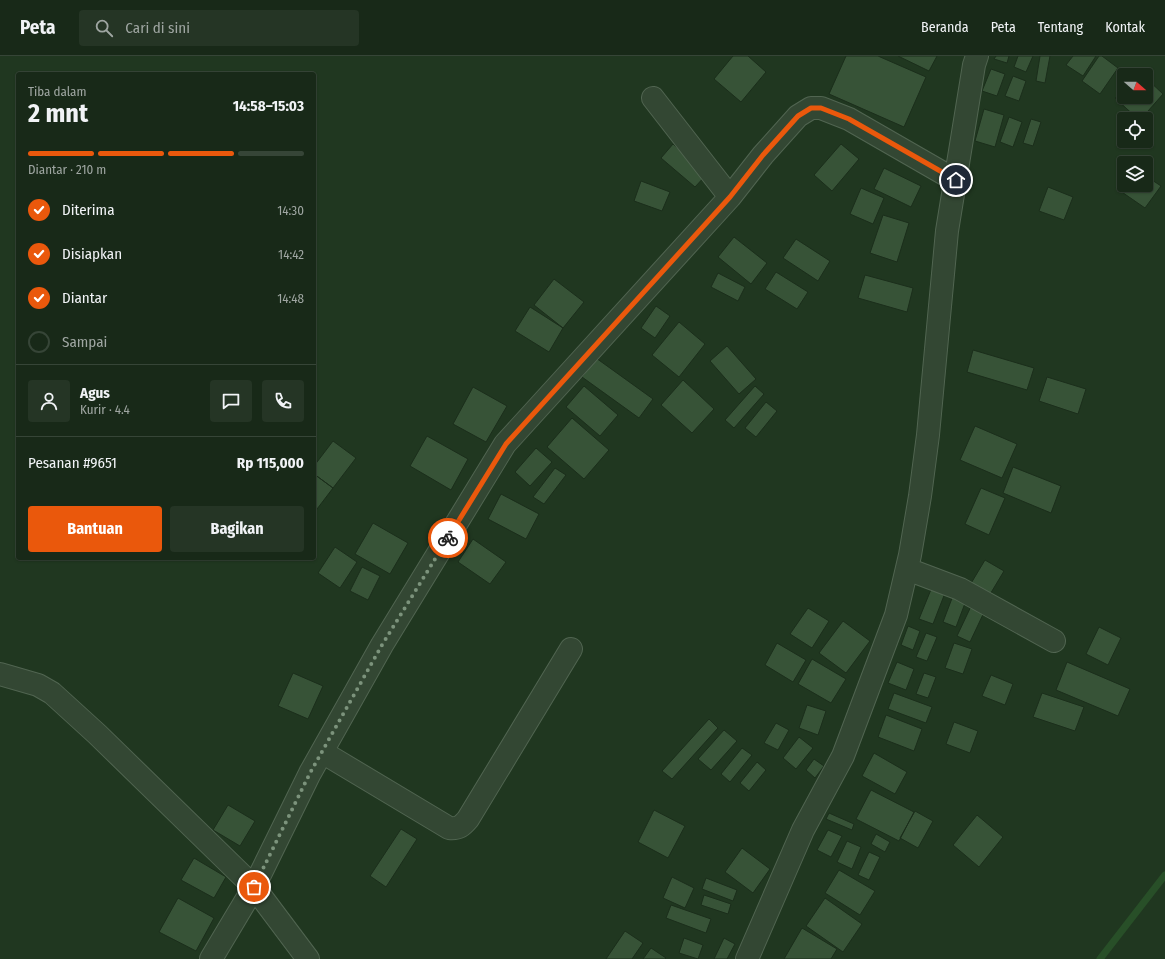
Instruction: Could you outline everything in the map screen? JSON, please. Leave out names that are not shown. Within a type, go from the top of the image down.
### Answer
[{"type":"street","points":[[747,959],[803,830],[843,756],[896,615],[907,568],[920,496],[928,435],[947,231],[973,72],[977,56]]},
{"type":"street","points":[[653,98],[730,197]]},
{"type":"street","points":[[211,959],[254,887],[322,752],[382,645],[506,444],[730,197],[763,155],[798,116],[811,108],[821,108],[849,119],[956,180]]},
{"type":"street","points":[[907,568],[960,589],[1054,641]]},
{"type":"street","points":[[322,752],[449,828],[457,829],[468,819],[571,649]]},
{"type":"street","points":[[0,674],[38,685],[52,693],[97,734],[254,887],[308,959]]},
{"type":"building","points":[[733,56],[748,56],[766,72],[741,102],[714,79]]},
{"type":"building","points":[[846,56],[878,56],[926,77],[904,127],[829,94]]},
{"type":"building","points":[[898,56],[937,56],[929,71]]},
{"type":"building","points":[[996,56],[1009,56],[1007,63],[994,59]]},
{"type":"building","points":[[1018,56],[1033,56],[1026,72],[1014,67]]},
{"type":"building","points":[[1040,56],[1050,56],[1045,83],[1036,81]]},
{"type":"building","points":[[1073,56],[1096,56],[1083,76],[1066,65]]},
{"type":"building","points":[[1099,56],[1102,56],[1118,68],[1100,94],[1082,81]]},
{"type":"building","points":[[991,69],[1005,74],[997,96],[982,91]]},
{"type":"building","points":[[1013,76],[1026,81],[1019,101],[1005,96]]},
{"type":"building","points":[[1153,85],[1163,94],[1147,112],[1130,112],[1122,104],[1153,104]]},
{"type":"building","points":[[984,109],[1004,115],[995,147],[975,141]]},
{"type":"building","points":[[1009,117],[1022,122],[1013,147],[1000,142]]},
{"type":"building","points":[[1031,119],[1041,122],[1033,146],[1023,143]]},
{"type":"building","points":[[673,144],[707,174],[695,187],[661,158]]},
{"type":"building","points":[[841,144],[859,159],[832,191],[814,175]]},
{"type":"building","points":[[884,168],[921,186],[911,207],[874,189]]},
{"type":"building","points":[[641,181],[670,192],[662,211],[634,201]]},
{"type":"building","points":[[1153,181],[1161,186],[1145,208],[1122,192],[1153,192]]},
{"type":"building","points":[[1048,187],[1073,197],[1064,220],[1039,211]]},
{"type":"building","points":[[861,188],[884,198],[873,224],[850,214]]},
{"type":"building","points":[[883,215],[909,223],[897,262],[870,253]]},
{"type":"building","points":[[734,237],[767,263],[751,284],[718,257]]},
{"type":"building","points":[[796,239],[830,261],[818,281],[783,258]]},
{"type":"building","points":[[776,272],[808,292],[797,309],[765,289]]},
{"type":"building","points":[[718,273],[745,287],[738,301],[711,287]]},
{"type":"building","points":[[865,275],[913,288],[907,312],[858,298]]},
{"type":"building","points":[[554,279],[584,302],[563,328],[534,305]]},
{"type":"building","points":[[656,306],[670,316],[655,338],[641,328]]},
{"type":"building","points":[[530,307],[563,328],[549,352],[515,331]]},
{"type":"building","points":[[679,322],[705,344],[679,377],[652,355]]},
{"type":"building","points":[[727,346],[756,379],[739,394],[710,361]]},
{"type":"building","points":[[973,350],[1034,368],[1027,390],[967,372]]},
{"type":"building","points":[[596,358],[653,399],[639,418],[582,377]]},
{"type":"building","points":[[1047,377],[1086,389],[1078,414],[1039,401]]},
{"type":"building","points":[[683,380],[714,409],[692,433],[661,405]]},
{"type":"building","points":[[584,386],[618,415],[600,436],[566,407]]},
{"type":"building","points":[[755,386],[764,394],[734,428],[725,420]]},
{"type":"building","points":[[473,387],[507,406],[486,442],[453,424]]},
{"type":"building","points":[[766,402],[777,411],[756,437],[745,428]]},
{"type":"building","points":[[572,418],[609,450],[584,479],[547,447]]},
{"type":"building","points":[[975,426],[1017,444],[1002,478],[960,460]]},
{"type":"building","points":[[427,436],[468,459],[451,490],[410,466]]},
{"type":"building","points":[[333,441],[356,458],[333,488],[316,475],[316,463]]},
{"type":"building","points":[[536,448],[552,462],[530,486],[515,472]]},
{"type":"building","points":[[1013,467],[1061,486],[1051,513],[1003,493]]},
{"type":"building","points":[[555,468],[566,475],[544,504],[533,497]]},
{"type":"building","points":[[316,475],[333,488],[316,510]]},
{"type":"building","points":[[981,488],[1005,498],[989,535],[965,524]]},
{"type":"building","points":[[501,494],[539,514],[526,539],[488,519]]},
{"type":"building","points":[[373,523],[408,543],[390,574],[355,554]]},
{"type":"building","points":[[473,539],[506,562],[490,584],[458,562]]},
{"type":"building","points":[[335,547],[357,562],[340,588],[318,573]]},
{"type":"building","points":[[985,560],[1004,571],[989,596],[970,585]]},
{"type":"building","points":[[362,567],[380,576],[368,600],[350,591]]},
{"type":"building","points":[[932,587],[945,593],[933,624],[919,619]]},
{"type":"building","points":[[954,593],[967,598],[956,627],[943,622]]},
{"type":"building","points":[[974,600],[987,606],[970,642],[957,636]]},
{"type":"building","points":[[808,608],[829,621],[812,648],[790,634]]},
{"type":"building","points":[[843,621],[870,641],[846,673],[819,653]]},
{"type":"building","points":[[908,626],[920,631],[913,650],[901,645]]},
{"type":"building","points":[[1099,627],[1121,638],[1108,665],[1086,654]]},
{"type":"building","points":[[926,633],[937,637],[927,661],[916,657]]},
{"type":"building","points":[[777,643],[806,660],[793,682],[765,665]]},
{"type":"building","points":[[954,643],[972,649],[963,674],[945,668]]},
{"type":"building","points":[[812,659],[846,679],[831,703],[798,684]]},
{"type":"building","points":[[897,662],[914,669],[906,690],[888,683]]},
{"type":"building","points":[[1067,662],[1130,689],[1118,716],[1056,690]]},
{"type":"building","points":[[293,673],[323,686],[308,719],[278,706]]},
{"type":"building","points":[[924,673],[936,677],[928,698],[916,694]]},
{"type":"building","points":[[991,675],[1013,684],[1005,705],[982,696]]},
{"type":"building","points":[[894,693],[932,707],[926,723],[888,709]]},
{"type":"building","points":[[1042,693],[1084,707],[1075,731],[1033,717]]},
{"type":"building","points":[[807,705],[826,711],[818,735],[799,728]]},
{"type":"building","points":[[886,715],[922,729],[914,751],[878,737]]},
{"type":"building","points":[[709,719],[718,728],[672,779],[662,771]]},
{"type":"building","points":[[954,722],[978,731],[970,753],[946,744]]},
{"type":"building","points":[[776,723],[789,730],[778,750],[764,743]]},
{"type":"building","points":[[724,730],[737,741],[711,770],[698,759]]},
{"type":"building","points":[[799,737],[813,748],[796,769],[783,758]]},
{"type":"building","points":[[742,748],[752,755],[730,782],[721,774]]},
{"type":"building","points":[[874,753],[907,772],[895,794],[862,776]]},
{"type":"building","points":[[814,759],[824,766],[815,778],[806,770]]},
{"type":"building","points":[[757,762],[766,770],[749,791],[740,783]]},
{"type":"building","points":[[871,790],[914,812],[899,841],[856,819]]},
{"type":"building","points":[[228,805],[255,821],[240,846],[213,830]]},
{"type":"building","points":[[654,810],[685,826],[668,858],[638,842]]},
{"type":"building","points":[[915,811],[933,821],[918,848],[900,838]]},
{"type":"building","points":[[829,813],[854,824],[852,830],[826,819]]},
{"type":"building","points":[[977,815],[1003,837],[979,867],[953,845]]},
{"type":"building","points":[[401,829],[417,839],[386,887],[370,876]]},
{"type":"building","points":[[828,830],[842,836],[831,857],[817,850]]},
{"type":"building","points":[[876,834],[890,842],[885,852],[871,844]]},
{"type":"building","points":[[847,841],[861,847],[852,869],[837,862]]},
{"type":"building","points":[[742,848],[770,869],[753,893],[725,872]]},
{"type":"building","points":[[869,852],[880,857],[869,880],[858,875]]},
{"type":"building","points":[[194,858],[226,877],[214,898],[181,880]]},
{"type":"building","points":[[839,870],[875,891],[860,915],[825,893]]},
{"type":"building","points":[[672,877],[694,888],[685,908],[663,898]]},
{"type":"building","points":[[706,878],[737,890],[733,901],[702,889]]},
{"type":"building","points":[[704,895],[731,904],[728,914],[701,905]]},
{"type":"building","points":[[178,898],[214,918],[196,951],[159,932]]},
{"type":"building","points":[[825,898],[862,924],[843,952],[806,926]]},
{"type":"building","points":[[671,905],[711,919],[706,933],[666,918]]},
{"type":"building","points":[[802,928],[837,949],[831,959],[784,959]]},
{"type":"building","points":[[625,931],[643,943],[632,959],[606,959]]},
{"type":"building","points":[[684,938],[703,945],[698,959],[679,953]]},
{"type":"building","points":[[724,938],[735,944],[727,959],[714,959]]},
{"type":"building","points":[[651,948],[666,958],[643,959]]},
{"type":"waterway","points":[[1100,959],[1165,875]]},
{"type":"way so far","points":[[254,887],[310,773],[382,645],[448,538]]},
{"type":"route","points":[[448,538],[506,444],[730,197],[763,155],[798,116],[811,108],[821,108],[849,119],[956,180]]}]
